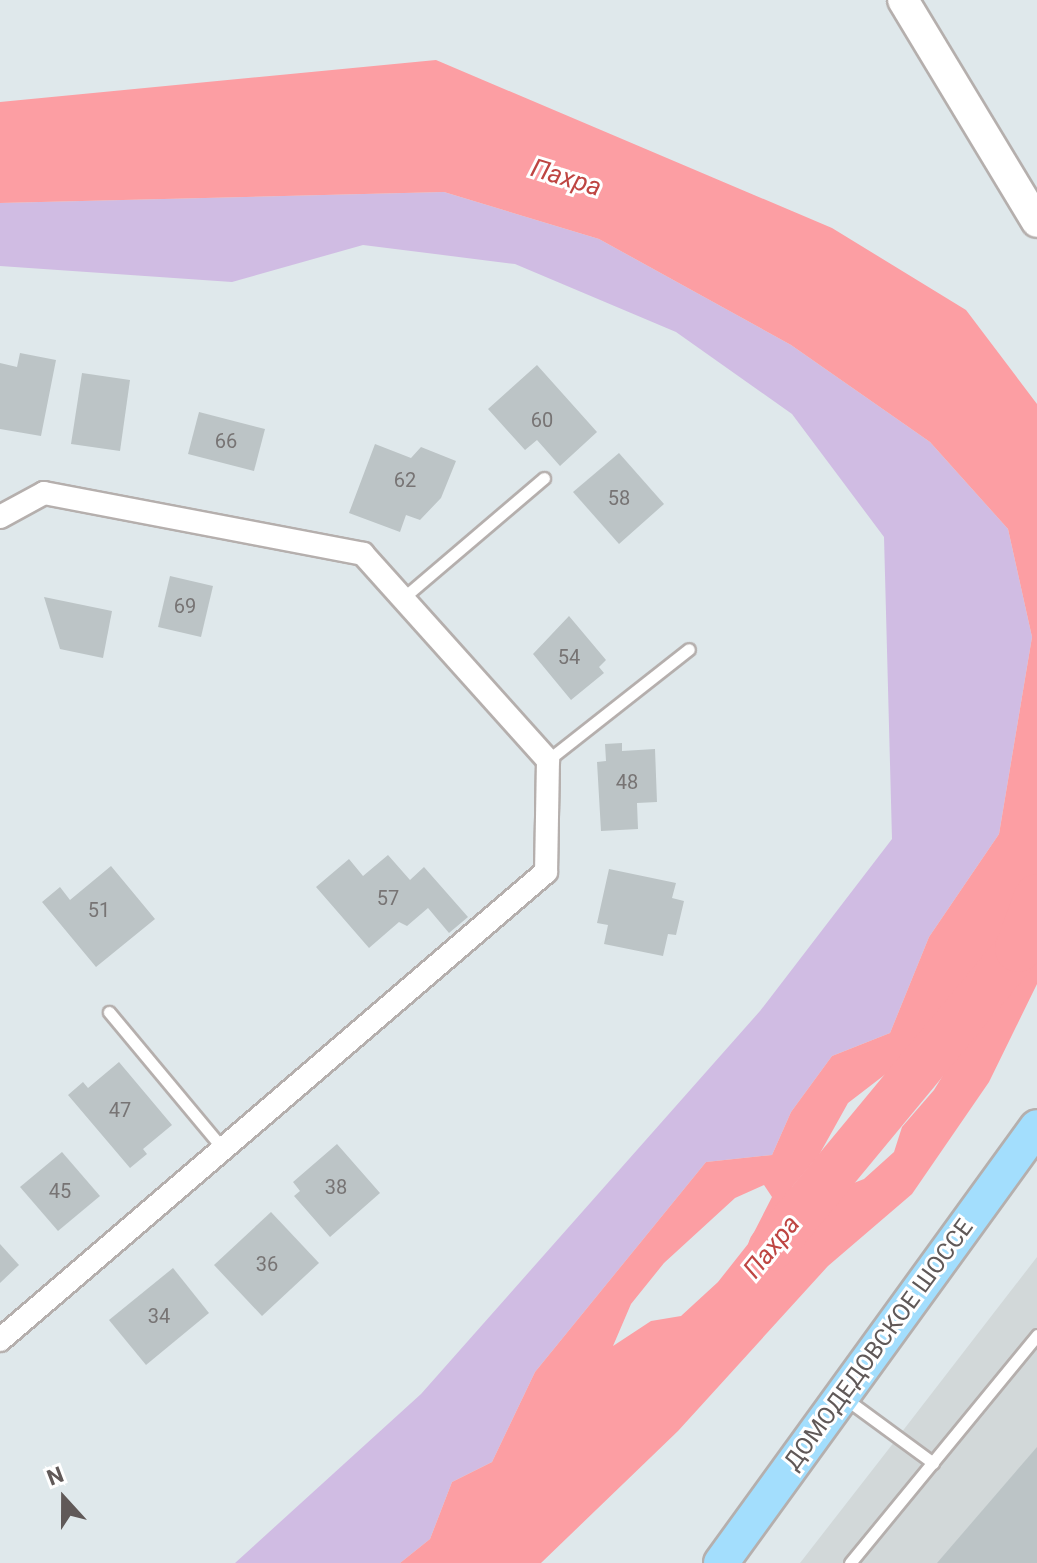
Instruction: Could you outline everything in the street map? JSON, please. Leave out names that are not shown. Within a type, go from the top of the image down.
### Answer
[{"type":"main road","points":[[903,0],[1033,203]]},
{"type":"main road","name":"ДОМОДЕДОВСКОЕ ШОССЕ","points":[[721,1563],[1037,1127]]},
{"type":"street","points":[[0,517],[15,504],[44,493],[363,554],[548,760],[546,872],[0,1340]]},
{"type":"lane","points":[[403,598],[544,478]]},
{"type":"lane","points":[[548,760],[689,649]]},
{"type":"lane","points":[[109,1012],[223,1149]]},
{"type":"lane","points":[[850,1563],[1037,1335]]},
{"type":"lane","points":[[842,1396],[933,1463]]},
{"type":"shaded area","points":[[444,192],[599,239],[791,345],[930,442],[1008,529],[1032,637],[999,834],[929,937],[890,1033],[832,1056],[791,1112],[772,1155],[706,1162],[535,1372],[492,1462],[452,1482],[430,1539],[400,1563],[235,1563],[421,1394],[760,1011],[892,839],[884,537],[792,414],[676,332],[515,264],[363,245],[232,282],[0,266],[0,203]]},
{"type":"shaded area","points":[[1037,1257],[1037,1563],[800,1563],[898,1437]]},
{"type":"water","points":[[436,60],[832,228],[966,310],[1037,404],[1037,984],[989,1082],[912,1194],[828,1266],[678,1431],[541,1563],[400,1563],[430,1539],[452,1482],[492,1462],[535,1372],[706,1162],[772,1155],[791,1112],[832,1056],[890,1033],[929,937],[999,834],[1032,637],[1008,529],[930,442],[791,345],[599,239],[444,192],[0,203],[0,102]],"holes":[[[969,1033],[934,1090],[902,1127],[894,1152],[864,1179],[841,1188],[824,1208],[792,1187],[819,1155],[848,1103],[917,1050]],[[764,1185],[772,1197],[748,1244],[718,1282],[681,1316],[651,1321],[613,1346],[631,1304],[664,1263],[735,1198]]]},
{"type":"building","points":[[20,353],[56,360],[41,436],[0,429],[0,363],[17,367]]},
{"type":"building","points":[[537,365],[597,432],[560,466],[537,440],[525,450],[488,409]]},
{"type":"building","points":[[82,373],[130,380],[120,451],[71,444]]},
{"type":"building","points":[[199,412],[265,429],[254,471],[188,454]]},
{"type":"building","points":[[375,444],[411,458],[421,447],[456,461],[441,498],[420,520],[406,515],[400,532],[349,513]]},
{"type":"building","points":[[619,453],[664,504],[619,544],[573,492]]},
{"type":"building","points":[[170,576],[213,586],[201,637],[158,627]]},
{"type":"building","points":[[44,597],[112,611],[103,658],[60,649]]},
{"type":"building","points":[[569,616],[606,660],[599,667],[604,673],[571,700],[533,654]]},
{"type":"building","points":[[622,743],[622,751],[655,749],[657,802],[637,803],[638,829],[601,831],[597,762],[606,761],[605,744]]},
{"type":"building","points":[[388,855],[410,880],[424,867],[468,917],[449,933],[428,908],[407,926],[399,922],[369,948],[316,887],[349,859],[363,876]]},
{"type":"building","points":[[111,866],[155,919],[96,967],[42,902],[60,887],[70,900]]},
{"type":"building","points":[[609,869],[676,883],[672,898],[684,901],[676,935],[668,934],[663,956],[604,944],[608,925],[597,923]]},
{"type":"building","points":[[119,1062],[172,1125],[143,1149],[147,1154],[130,1168],[68,1095],[83,1082],[88,1088]]},
{"type":"building","points":[[337,1144],[380,1193],[330,1237],[294,1196],[300,1191],[293,1182]]},
{"type":"building","points":[[62,1152],[100,1196],[58,1231],[20,1187]]},
{"type":"building","points":[[271,1212],[319,1263],[262,1316],[214,1265]]},
{"type":"building","points":[[0,1244],[19,1265],[0,1283]]},
{"type":"building","points":[[173,1268],[209,1313],[146,1365],[109,1320]]},
{"type":"building","points":[[1037,1447],[1037,1563],[937,1563]]},
{"type":"waterway","name":"Пахра","points":[[771,1248],[1018,949],[1037,897]]}]
